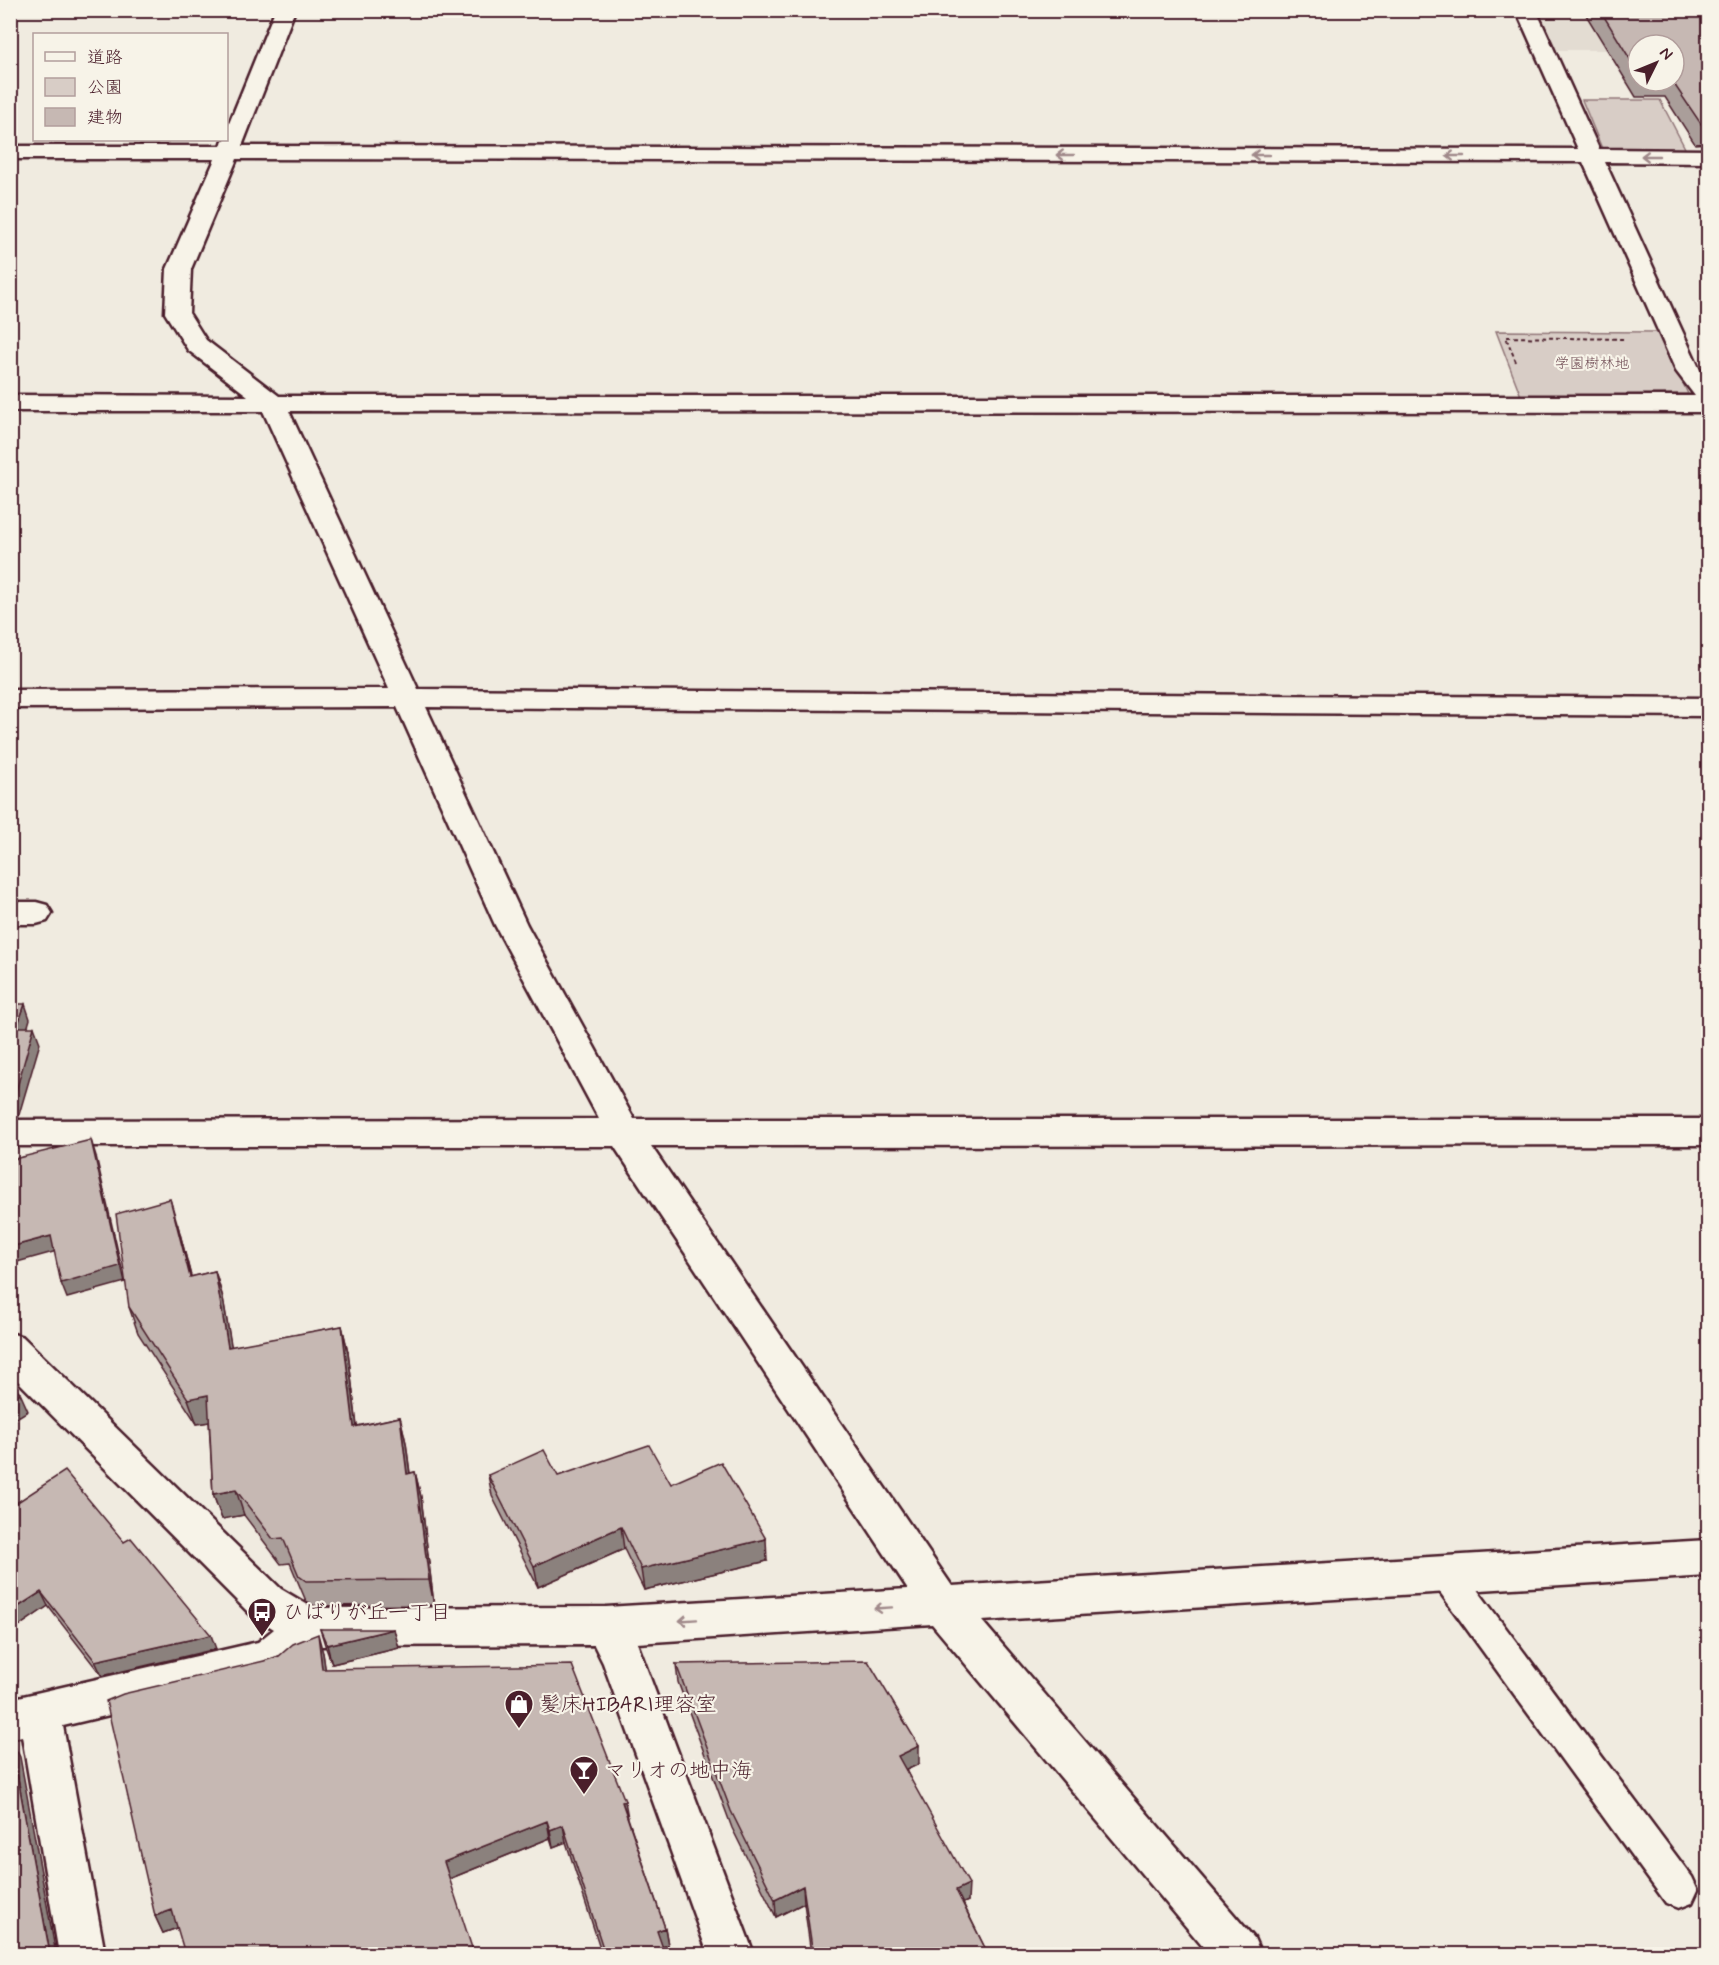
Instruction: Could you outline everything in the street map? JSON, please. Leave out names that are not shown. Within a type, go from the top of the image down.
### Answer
[{"type":"street","points":[[285,10],[229,152],[179,268],[177,313],[196,345],[272,402],[511,925],[623,1132],[941,1604],[1238,1954]]},
{"type":"street","points":[[1526,10],[1688,372],[1708,397]]},
{"type":"street","points":[[10,152],[1708,156]]},
{"type":"street","points":[[10,403],[1708,404]]},
{"type":"street","points":[[10,699],[406,698],[1708,707]]},
{"type":"street","points":[[10,1133],[1708,1132]]},
{"type":"street","points":[[10,1348],[266,1602],[307,1627],[606,1626],[1708,1558]]},
{"type":"street","points":[[606,1626],[623,1659],[731,1954]]},
{"type":"street","points":[[82,1954],[25,1716],[269,1658],[307,1627]]},
{"type":"lane","points":[[1446,1574],[1679,1890]]},
{"type":"shaded area","points":[[1537,11],[1708,11],[1686,33],[1626,33],[1626,50],[1555,50]]},
{"type":"green space","points":[[1582,100],[1660,100],[1686,150],[1603,151]]},
{"type":"green space","name":"学園樹林地","points":[[1496,331],[1659,332],[1688,394],[1521,396]]},
{"type":"building","points":[[1600,10],[1708,10],[1708,123],[1701,124],[1680,93],[1686,93],[1686,33],[1626,33],[1626,52]]},
{"type":"building","points":[[10,1004],[25,1004],[17,1027],[34,1027],[13,1102],[10,1103]]},
{"type":"building","points":[[91,1140],[120,1266],[61,1283],[51,1236],[10,1247],[10,1160]]},
{"type":"building","points":[[170,1199],[190,1277],[215,1271],[228,1347],[342,1326],[354,1427],[400,1417],[407,1474],[415,1472],[429,1580],[306,1581],[299,1576],[283,1538],[273,1539],[236,1490],[213,1494],[208,1395],[188,1399],[129,1307],[116,1214]]},
{"type":"building","points":[[10,1383],[20,1393],[10,1399]]},
{"type":"building","points":[[649,1445],[671,1484],[721,1462],[766,1539],[641,1569],[621,1527],[534,1566],[488,1475],[544,1450],[558,1476]]},
{"type":"building","points":[[65,1471],[124,1542],[131,1538],[211,1635],[95,1661],[41,1592],[10,1612],[10,1507]]},
{"type":"building","points":[[320,1629],[394,1629],[327,1645]]},
{"type":"building","points":[[318,1634],[322,1669],[572,1665],[625,1801],[622,1802],[665,1928],[657,1931],[665,1954],[605,1954],[563,1825],[550,1830],[547,1821],[444,1862],[474,1954],[185,1954],[172,1910],[155,1916],[106,1701],[123,1694],[264,1661],[279,1656],[293,1644]]},
{"type":"building","points":[[868,1661],[919,1746],[898,1756],[969,1884],[956,1890],[988,1954],[813,1954],[803,1886],[775,1900],[731,1811],[676,1664]]},
{"type":"building","points":[[11,1740],[50,1954],[10,1954]]},
{"type":"place","name":"ひばりが丘一丁目","points":[[262,1638]]},
{"type":"place","name":"髪床HIBARI理容室","points":[[519,1730]]},
{"type":"place","name":"マリオの地中海","points":[[584,1796]]}]
